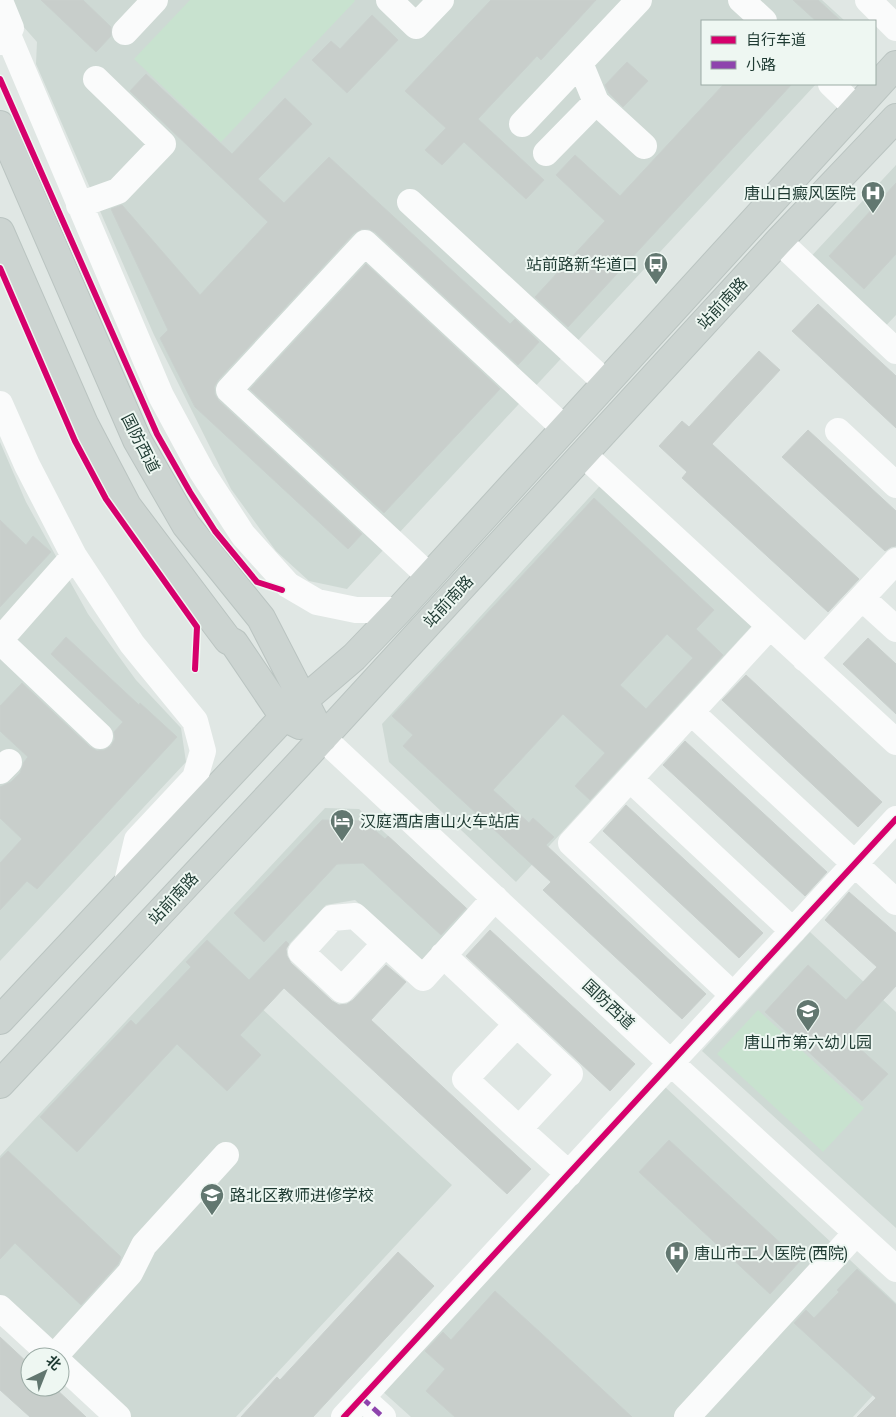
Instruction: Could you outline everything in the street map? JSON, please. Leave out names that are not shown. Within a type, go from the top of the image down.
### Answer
[{"type":"main road","name":"站前南路","points":[[0,1020],[293,709],[354,657],[399,610],[896,65]]},
{"type":"main road","name":"站前南路","points":[[0,1084],[323,738],[779,241],[896,118]]},
{"type":"main road","name":"国防西道","points":[[0,125],[137,440],[186,524],[261,618],[293,709]]},
{"type":"main road","name":"国防西道","points":[[0,232],[84,424],[127,506],[228,640],[234,643],[293,709],[323,738]]},
{"type":"street","points":[[125,32],[155,0]]},
{"type":"street","points":[[389,0],[416,26],[441,0]]},
{"type":"street","points":[[522,124],[639,0]]},
{"type":"street","points":[[741,0],[763,20]]},
{"type":"street","points":[[868,0],[896,28]]},
{"type":"street","points":[[0,1],[11,28],[4,38],[79,204],[161,396],[202,472],[243,536],[288,585],[317,602],[356,610],[399,610]]},
{"type":"street","points":[[580,63],[596,102],[644,146]]},
{"type":"street","points":[[79,204],[118,191],[163,144],[96,79]]},
{"type":"street","points":[[832,85],[857,108]]},
{"type":"street","points":[[546,153],[596,102]]},
{"type":"street","points":[[410,202],[606,383]]},
{"type":"street","points":[[779,241],[896,350]]},
{"type":"street","points":[[429,576],[229,390],[365,243],[565,429]]},
{"type":"street","points":[[0,404],[27,465],[74,556],[132,644],[195,721],[203,751],[195,778],[137,840],[126,886]]},
{"type":"street","points":[[838,430],[896,485]]},
{"type":"street","points":[[583,454],[896,742]]},
{"type":"street","points":[[74,556],[0,641],[100,736]]},
{"type":"street","points":[[805,659],[896,561]]},
{"type":"street","points":[[862,598],[896,629]]},
{"type":"street","points":[[734,995],[571,843],[770,626]]},
{"type":"street","points":[[691,712],[896,902]]},
{"type":"street","name":"国防西道","points":[[323,738],[896,1269]]},
{"type":"street","points":[[630,779],[793,931]]},
{"type":"street","points":[[344,1417],[896,819]]},
{"type":"street","points":[[385,944],[423,978],[495,898]]},
{"type":"street","points":[[443,955],[570,1074],[519,1129]]},
{"type":"street","points":[[517,1024],[465,1079],[569,1174]]},
{"type":"street","points":[[62,1347],[130,1273],[144,1245],[226,1155]]},
{"type":"street","points":[[687,1417],[856,1233]]},
{"type":"street","points":[[0,1308],[42,1347]]},
{"type":"street","points":[[70,1373],[118,1417]]},
{"type":"street","points":[[362,1398],[383,1417]]},
{"type":"shaded area","points":[[0,0],[822,0],[844,20],[701,20],[701,85],[815,85],[347,589],[309,581],[276,551],[231,489],[154,335],[36,64],[37,42]]},
{"type":"shaded area","name":"唐山白癜风医院","points":[[896,165],[896,315],[879,333],[805,263]]},
{"type":"shaded area","points":[[0,442],[26,502],[88,614],[136,680],[181,728],[186,762],[0,961]]},
{"type":"shaded area","points":[[608,477],[760,617],[516,882],[389,762],[382,724]]},
{"type":"shaded area","name":"路北区教师进修学校","points":[[325,808],[359,809],[471,912],[424,963],[355,900],[326,905],[244,992],[452,1185],[236,1417],[129,1417],[70,1362],[70,1347],[54,1347],[0,1297],[0,1156]]},
{"type":"shaded area","name":"唐山市第六幼儿园","points":[[810,932],[896,1012],[896,1228],[702,1051]]},
{"type":"shaded area","name":"唐山市工人医院 (西院)","points":[[664,1086],[896,1303],[896,1370],[853,1417],[411,1417],[381,1390]]},
{"type":"green space","points":[[190,0],[355,1],[221,142],[134,59]]},
{"type":"green space","points":[[758,1010],[864,1108],[823,1152],[717,1054]]},
{"type":"building","points":[[41,0],[83,0],[111,27],[111,36],[96,52]]},
{"type":"building","points":[[491,0],[596,0],[541,60],[537,56],[478,119],[544,180],[526,199],[464,142],[442,165],[425,150],[446,128],[405,91]]},
{"type":"building","points":[[793,0],[818,0],[840,20],[815,20]]},
{"type":"building","points":[[372,15],[398,40],[347,93],[312,60],[331,41],[340,49]]},
{"type":"building","points":[[627,62],[648,81],[623,107],[609,93],[605,85]]},
{"type":"building","points":[[146,74],[232,154],[285,98],[312,124],[258,179],[284,203],[329,157],[510,324],[515,319],[539,342],[518,365],[375,232],[369,229],[361,229],[354,233],[218,380],[214,387],[215,395],[219,401],[362,534],[348,549],[195,407],[160,338],[168,330],[111,209],[122,205],[200,295],[268,222],[130,91]]},
{"type":"building","points":[[723,85],[791,85],[568,327],[535,297],[605,221],[556,175],[575,155],[620,196]]},
{"type":"building","points":[[896,183],[896,254],[864,289],[829,256]]},
{"type":"building","points":[[366,264],[500,389],[384,513],[250,389]]},
{"type":"building","points":[[818,304],[896,376],[896,428],[792,331]]},
{"type":"building","points":[[759,351],[780,370],[712,444],[859,579],[828,612],[682,478],[687,472],[659,446],[682,421],[689,427]]},
{"type":"building","points":[[808,430],[896,511],[896,546],[885,551],[782,457]]},
{"type":"building","points":[[594,498],[714,610],[696,629],[723,655],[590,800],[575,786],[605,753],[563,714],[493,790],[529,823],[533,818],[554,837],[546,845],[706,994],[682,1019],[543,890],[551,882],[403,746],[413,735],[392,716]],"holes":[[[667,634],[693,658],[646,709],[620,685]]]},
{"type":"building","points":[[0,520],[26,545],[33,536],[51,552],[0,607]]},
{"type":"building","points":[[66,637],[139,705],[140,703],[177,737],[37,889],[27,881],[0,910],[0,863],[22,839],[0,818],[0,787],[11,782],[20,773],[28,757],[0,731],[0,706],[22,683],[90,747],[97,751],[105,750],[111,746],[115,739],[114,732],[123,722],[51,654]]},
{"type":"building","points":[[868,638],[896,664],[896,714],[843,664]]},
{"type":"building","points":[[746,675],[882,802],[858,827],[722,700]]},
{"type":"building","points":[[685,741],[827,872],[805,896],[663,765]]},
{"type":"building","points":[[626,805],[763,933],[739,958],[603,831]]},
{"type":"building","points":[[322,820],[364,821],[385,839],[388,836],[466,908],[441,935],[363,863],[337,864],[264,942],[234,913]]},
{"type":"building","points":[[849,892],[896,933],[896,986],[848,1038],[888,1074],[862,1101],[765,1012],[808,965],[846,1000],[877,967],[825,920]]},
{"type":"building","points":[[490,930],[635,1064],[610,1091],[466,956]]},
{"type":"building","points":[[207,940],[249,980],[286,941],[289,944],[286,949],[287,956],[291,963],[332,1001],[339,1005],[347,1004],[353,1000],[386,965],[406,982],[371,1020],[531,1169],[507,1194],[284,988],[240,1035],[261,1055],[227,1091],[177,1044],[77,1152],[40,1117],[131,1020],[136,1025],[191,967],[186,962]]},
{"type":"building","points":[[669,1140],[800,1261],[770,1294],[639,1172]]},
{"type":"building","points":[[8,1151],[121,1257],[118,1264],[81,1305],[15,1243],[0,1259],[0,1159]]},
{"type":"building","points":[[398,1252],[434,1286],[313,1417],[241,1417],[277,1377],[280,1380]]},
{"type":"building","points":[[857,1269],[896,1305],[896,1417],[857,1417],[876,1398],[794,1323],[806,1310],[814,1318],[839,1292],[837,1290]]},
{"type":"building","points":[[495,1291],[632,1417],[455,1417],[426,1391],[445,1369],[425,1351],[443,1332],[451,1340]]},
{"type":"building","points":[[0,1337],[20,1356],[20,1397],[65,1397],[86,1417],[30,1417],[0,1390]]},
{"type":"marked path","points":[[362,1398],[383,1417]]},
{"type":"cycle path","points":[[0,79],[157,434],[215,531],[257,582],[282,590]]},
{"type":"cycle path","points":[[0,268],[75,441],[106,499],[197,627],[195,669]]},
{"type":"cycle path","points":[[344,1417],[896,819]]},
{"type":"place","name":"唐山白癜风医院","points":[[873,214]]},
{"type":"place","name":"站前路新华道口","points":[[656,285]]},
{"type":"place","name":"汉庭酒店唐山火车站店","points":[[342,842]]},
{"type":"place","name":"唐山市第六幼儿园","points":[[808,1032]]},
{"type":"place","name":"路北区教师进修学校","points":[[212,1216]]},
{"type":"place","name":"唐山市工人医院 (西院)","points":[[677,1274]]}]
